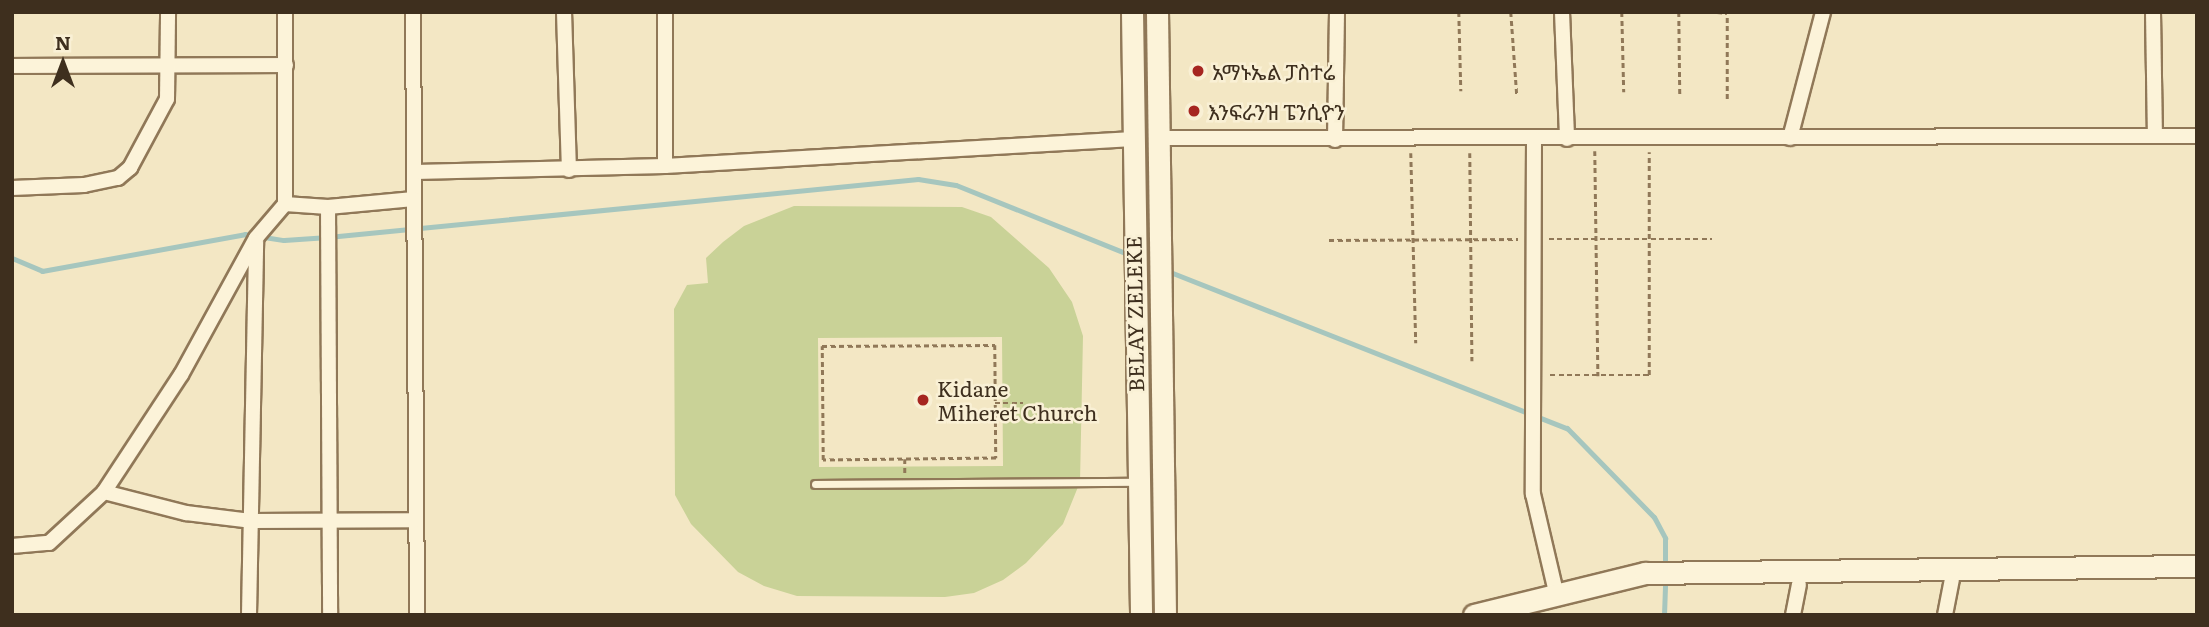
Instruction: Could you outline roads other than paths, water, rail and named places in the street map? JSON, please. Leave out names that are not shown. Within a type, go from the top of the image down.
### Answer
[{"type":"street","points":[[12,188],[84,186],[118,178],[130,168],[162,111],[170,67],[168,12]]},
{"type":"street","points":[[12,546],[49,543],[104,492],[181,375],[256,238],[268,220],[285,204],[285,12]]},
{"type":"street","points":[[414,12],[415,173],[412,241],[417,615]]},
{"type":"street","points":[[564,12],[569,170]]},
{"type":"street","points":[[665,12],[665,166]]},
{"type":"street","name":"BELAY ZELEKE","points":[[1132,12],[1133,275],[1141,615]]},
{"type":"street","name":"BELAY ZELEKE","points":[[1157,12],[1158,283],[1166,615]]},
{"type":"street","points":[[1335,140],[1337,12]]},
{"type":"street","points":[[1562,12],[1567,139]]},
{"type":"street","points":[[1790,138],[1823,12]]},
{"type":"street","points":[[2153,12],[2155,136]]},
{"type":"street","points":[[12,66],[286,65]]},
{"type":"street","points":[[415,173],[665,166],[1157,138],[1335,140],[2197,135]]},
{"type":"street","points":[[1534,139],[1536,424],[1533,494],[1556,592]]},
{"type":"street","points":[[285,204],[328,207],[413,205]]},
{"type":"street","points":[[328,207],[332,521],[330,615]]},
{"type":"street","points":[[249,615],[256,238]]},
{"type":"street","points":[[104,492],[186,513],[251,521],[415,520]]},
{"type":"street","points":[[1474,615],[1556,592],[1646,573],[2197,566]]},
{"type":"street","points":[[1945,615],[1952,580]]},
{"type":"street","points":[[1793,615],[1799,585]]},
{"type":"lane","points":[[815,484],[1138,482]]},
{"type":"waterway","points":[[12,258],[42,271],[245,234],[284,240],[328,237],[918,179],[956,185],[1130,255]]},
{"type":"waterway","points":[[1165,270],[1567,428],[1654,517],[1665,538],[1665,567]]},
{"type":"waterway","points":[[1664,615],[1665,577]]},
{"type":"place","name":"አማኑኤል ፓስተሬ","points":[[1198,71]]},
{"type":"place","name":"እንፍራንዝ ፔንሲዮን","points":[[1194,111]]},
{"type":"place","name":"Kidane Miheret Church","points":[[923,400]]}]
